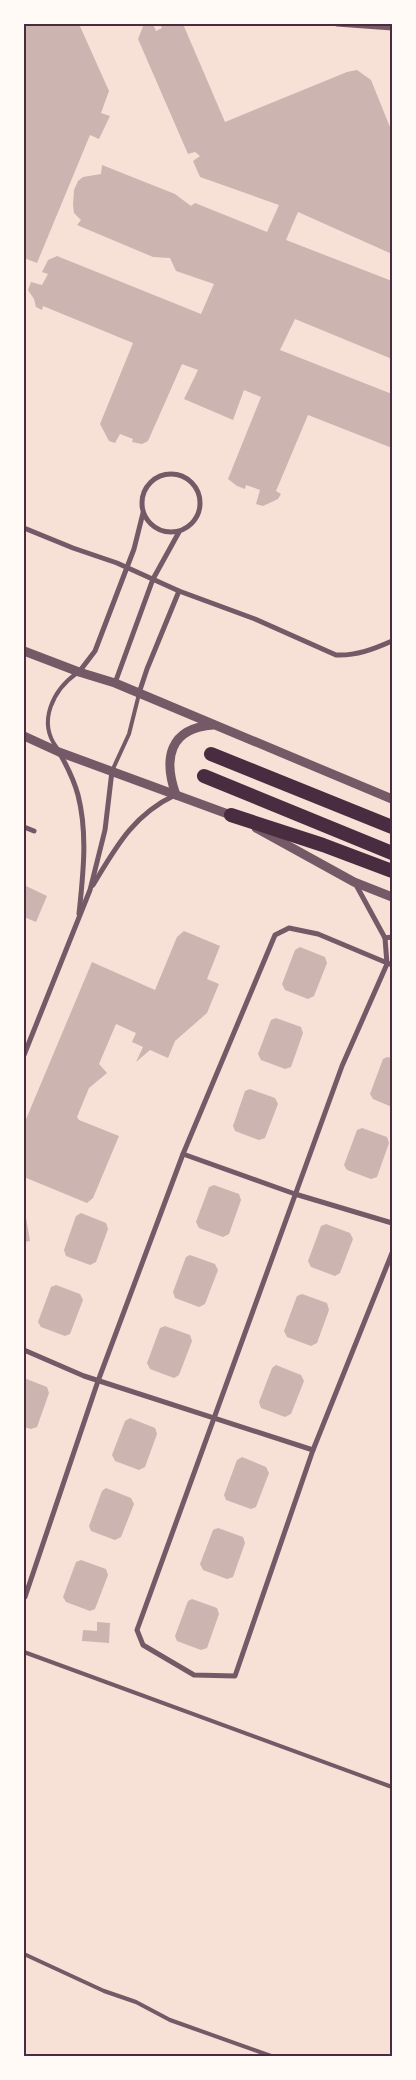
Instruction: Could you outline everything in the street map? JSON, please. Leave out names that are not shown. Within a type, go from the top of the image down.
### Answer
[{"type":"highway","points":[[210,754],[392,827]]},
{"type":"highway","points":[[204,776],[392,853]]},
{"type":"highway","points":[[231,815],[323,844],[392,870]]},
{"type":"street","points":[[337,24],[392,28]]},
{"type":"street","points":[[116,683],[153,579],[178,532],[194,522],[199,514],[201,504],[194,484],[187,478],[167,473],[149,483],[142,501],[144,512],[152,526],[160,530],[178,532]]},
{"type":"street","points":[[79,672],[95,651],[140,533],[144,512]]},
{"type":"street","points":[[24,528],[117,563],[179,591],[255,619],[336,655],[348,655],[373,649],[392,641]]},
{"type":"street","points":[[139,694],[147,669],[179,591]]},
{"type":"street","points":[[24,651],[79,672],[116,683],[392,799]]},
{"type":"street","points":[[176,795],[170,779],[169,764],[171,750],[181,737],[190,730],[204,725],[216,724]]},
{"type":"street","points":[[24,736],[59,752],[231,815],[354,882],[392,897]]},
{"type":"street","points":[[59,752],[72,776],[82,813],[83,872],[78,922]]},
{"type":"street","points":[[24,1055],[90,890],[105,830],[112,771]]},
{"type":"street","points":[[90,890],[119,842],[132,826],[146,812],[176,795]]},
{"type":"street","points":[[24,827],[34,831]]},
{"type":"street","points":[[354,882],[385,938],[390,964],[342,1066],[212,1419],[137,1630],[143,1645],[194,1675],[235,1676],[313,1450],[392,1253]]},
{"type":"street","points":[[26,1597],[98,1381],[183,1154],[275,935],[289,928],[318,934],[390,964]]},
{"type":"street","points":[[385,938],[392,937]]},
{"type":"street","points":[[183,1154],[295,1194],[392,1223]]},
{"type":"street","points":[[24,1350],[98,1381],[313,1450]]},
{"type":"lane","points":[[59,752],[51,740],[47,717],[53,698],[69,678],[79,672]]},
{"type":"lane","points":[[112,771],[129,734],[139,694]]},
{"type":"lane","points":[[24,1652],[392,1787]]},
{"type":"lane","points":[[24,1954],[104,1991],[136,2002],[170,2020],[271,2056]]},
{"type":"building","points":[[24,24],[79,24],[109,91],[101,113],[110,116],[99,139],[90,135],[37,263],[24,258]]},
{"type":"building","points":[[144,24],[153,24],[156,31],[162,28],[160,24],[183,24],[225,122],[347,72],[357,70],[371,80],[392,132],[392,254],[298,212],[286,240],[392,281],[392,359],[295,319],[280,350],[392,394],[392,448],[308,415],[276,491],[281,494],[278,499],[263,506],[256,504],[260,490],[246,485],[245,489],[228,479],[261,397],[244,390],[233,420],[184,399],[198,370],[182,364],[148,441],[142,444],[132,442],[133,439],[120,434],[115,443],[109,441],[100,424],[133,343],[43,306],[42,310],[36,307],[34,299],[28,290],[31,282],[42,285],[48,274],[42,272],[48,260],[57,256],[201,314],[214,284],[176,271],[170,258],[153,257],[77,225],[81,220],[74,213],[74,190],[78,181],[83,177],[101,174],[102,165],[175,194],[191,206],[195,203],[267,232],[279,205],[200,177],[193,161],[200,156],[195,152],[188,154],[138,39]]},
{"type":"building","points":[[24,885],[47,896],[36,922],[24,917]]},
{"type":"building","points":[[184,931],[220,946],[207,979],[219,984],[207,1013],[175,1041],[168,1058],[150,1050],[136,1062],[143,1047],[132,1042],[136,1033],[116,1024],[99,1064],[107,1073],[89,1088],[77,1117],[79,1120],[119,1136],[93,1198],[87,1203],[24,1177],[24,1124],[92,962],[155,990],[177,937]]},
{"type":"building","points":[[300,947],[325,957],[327,963],[314,996],[308,999],[285,990],[282,984],[295,950]]},
{"type":"building","points":[[276,1018],[301,1027],[303,1033],[291,1067],[285,1069],[261,1060],[258,1054],[271,1020]]},
{"type":"building","points":[[387,1057],[392,1058],[392,1107],[373,1099],[370,1094],[383,1059]]},
{"type":"building","points":[[250,1089],[275,1098],[278,1104],[265,1138],[259,1140],[235,1131],[233,1126],[245,1091]]},
{"type":"building","points":[[362,1128],[387,1137],[389,1143],[377,1177],[371,1179],[347,1170],[344,1165],[357,1130]]},
{"type":"building","points":[[214,1185],[239,1194],[241,1200],[229,1234],[223,1237],[199,1228],[196,1222],[209,1187]]},
{"type":"building","points":[[24,1206],[30,1241],[24,1242]]},
{"type":"building","points":[[81,1213],[106,1223],[108,1229],[96,1262],[90,1265],[66,1256],[64,1250],[76,1216]]},
{"type":"building","points":[[326,1224],[350,1233],[353,1239],[340,1273],[335,1276],[311,1267],[308,1261],[321,1226]]},
{"type":"building","points":[[190,1255],[215,1264],[218,1270],[205,1304],[199,1307],[175,1298],[173,1292],[186,1257]]},
{"type":"building","points":[[56,1285],[80,1294],[83,1300],[70,1334],[65,1336],[41,1327],[38,1322],[51,1287]]},
{"type":"building","points":[[302,1294],[327,1303],[329,1310],[317,1343],[311,1346],[287,1337],[284,1331],[297,1296]]},
{"type":"building","points":[[165,1326],[190,1335],[192,1341],[179,1375],[174,1378],[150,1369],[147,1363],[160,1328]]},
{"type":"building","points":[[276,1365],[301,1375],[304,1381],[291,1414],[285,1417],[261,1408],[259,1402],[272,1368]]},
{"type":"building","points":[[24,1378],[47,1387],[49,1393],[37,1427],[31,1429],[24,1427]]},
{"type":"building","points":[[130,1418],[155,1428],[157,1434],[145,1467],[139,1470],[115,1461],[112,1455],[125,1421]]},
{"type":"building","points":[[242,1457],[266,1467],[269,1473],[256,1507],[251,1509],[226,1500],[224,1495],[237,1460]]},
{"type":"building","points":[[106,1488],[131,1498],[134,1504],[121,1537],[115,1540],[91,1531],[89,1526],[102,1491]]},
{"type":"building","points":[[218,1528],[243,1537],[245,1543],[233,1577],[227,1579],[203,1570],[200,1564],[213,1530]]},
{"type":"building","points":[[81,1560],[106,1569],[108,1575],[95,1609],[90,1611],[66,1602],[63,1597],[76,1562]]},
{"type":"building","points":[[192,1599],[217,1608],[219,1614],[207,1648],[201,1650],[177,1641],[175,1636],[188,1601]]},
{"type":"building","points":[[97,1622],[110,1623],[109,1643],[82,1641],[83,1630],[97,1631]]}]
